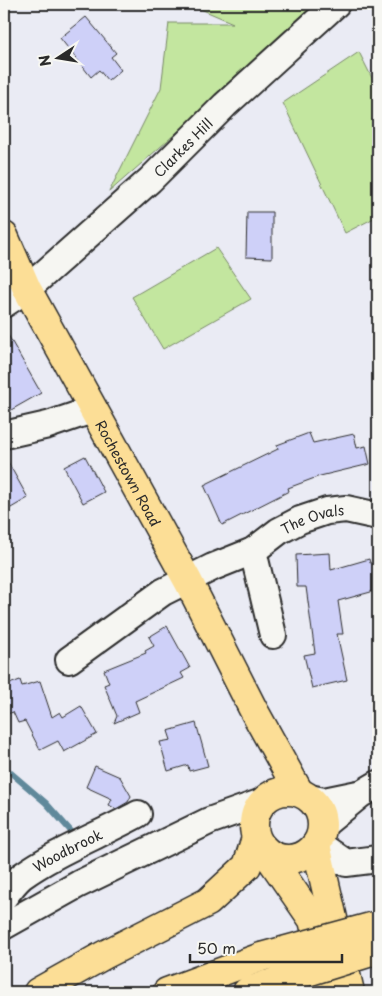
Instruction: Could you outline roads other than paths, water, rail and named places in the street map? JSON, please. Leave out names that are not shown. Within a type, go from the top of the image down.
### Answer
[{"type":"main road","name":"Rochestown Road","points":[[4,236],[27,289],[92,410],[188,580],[253,709],[304,795]]},
{"type":"main road","name":"Rochestown Road","points":[[253,709],[268,773],[264,800]]},
{"type":"main road","points":[[330,992],[313,920],[258,840],[255,816],[264,800],[281,791],[304,795],[319,810],[318,838],[350,992]]},
{"type":"main road","points":[[258,840],[273,856],[291,858],[307,853],[318,838]]},
{"type":"main road","points":[[38,992],[104,955],[208,902],[247,866],[258,840]]},
{"type":"main road","points":[[167,992],[262,957],[378,925]]},
{"type":"main road","points":[[258,988],[378,950]]},
{"type":"street","name":"Clarkes Hill","points":[[4,304],[27,289],[150,180],[224,105],[336,4]]},
{"type":"street","points":[[4,435],[48,425],[92,410]]},
{"type":"street","name":"The Ovals","points":[[68,660],[164,592],[213,567],[253,551],[286,527],[327,511],[352,510],[378,516]]},
{"type":"street","points":[[253,551],[273,635]]},
{"type":"street","points":[[304,795],[324,801],[370,789]]},
{"type":"street","points":[[370,789],[318,838],[346,862],[378,859]]},
{"type":"street","points":[[11,914],[209,821],[264,800]]},
{"type":"street","name":"Woodbrook","points":[[4,897],[21,877],[29,872],[138,814]]},
{"type":"street","points":[[209,821],[240,825],[258,840]]},
{"type":"waterway","points":[[4,767],[46,803],[77,838]]}]
